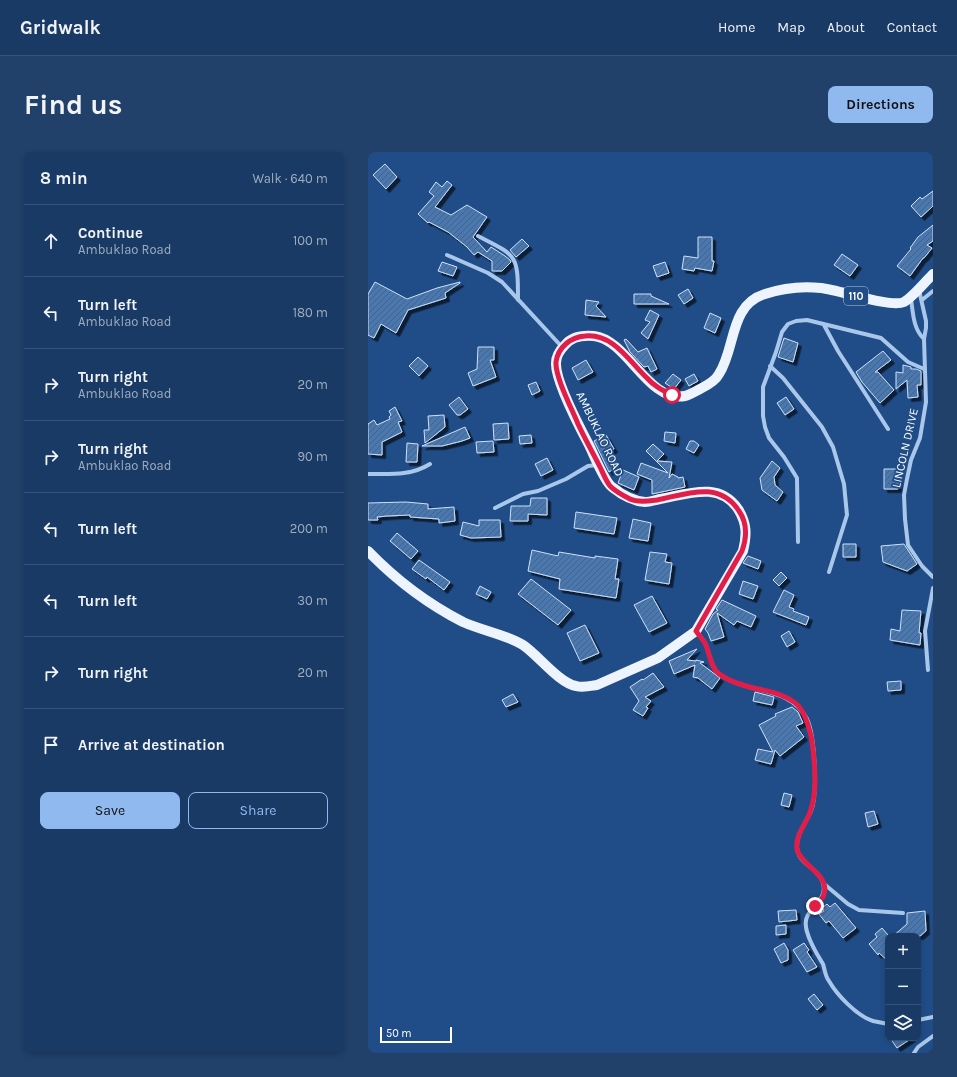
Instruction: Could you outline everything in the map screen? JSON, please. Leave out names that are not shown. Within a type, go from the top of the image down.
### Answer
[{"type":"main road","name":"110","points":[[562,348],[568,341],[578,336],[600,337],[609,341],[658,388],[672,395],[686,396],[703,387],[719,375],[727,355],[735,327],[741,314],[748,304],[756,297],[767,293],[803,287],[839,291],[894,304],[905,302],[933,274]]},
{"type":"main road","name":"AMBUKLAO ROAD","points":[[368,551],[420,597],[465,622],[509,638],[523,645],[561,679],[574,686],[586,687],[597,685],[658,658],[696,631],[742,551],[746,541],[745,523],[741,513],[734,503],[716,492],[696,492],[647,502],[631,500],[610,485],[580,428],[558,376],[556,363],[562,348]]},
{"type":"street","points":[[478,236],[508,251],[514,257],[517,266],[518,300]]},
{"type":"street","points":[[448,255],[488,272],[502,282],[562,348]]},
{"type":"street","name":"LINCOLN DRIVE","points":[[919,289],[926,321],[924,339],[926,402],[920,438],[911,460],[904,495],[905,519],[908,545],[922,566],[933,577]]},
{"type":"street","points":[[922,300],[933,291]]},
{"type":"street","name":"LINCOLN DRIVE","points":[[911,296],[916,327],[920,336],[924,339]]},
{"type":"street","points":[[798,542],[797,478],[784,457],[769,438],[762,416],[763,387],[782,332],[788,324],[796,321],[807,320],[881,338],[908,362],[924,369]]},
{"type":"street","points":[[824,325],[838,351],[888,429]]},
{"type":"street","points":[[770,366],[783,378],[822,427],[833,447],[842,476],[847,515],[829,572]]},
{"type":"street","points":[[368,474],[402,474],[414,472],[430,464]]},
{"type":"street","points":[[495,508],[522,494],[538,491],[566,479],[588,466],[599,465]]},
{"type":"street","points":[[928,670],[925,631],[933,588]]},
{"type":"street","points":[[696,631],[705,643],[717,672],[730,680],[771,692],[795,703],[807,720],[813,747],[816,782],[811,811],[802,827],[797,847],[801,858],[818,874],[824,883],[848,904],[859,910],[903,913]]},
{"type":"street","points":[[824,883],[823,896],[806,917],[809,939],[822,964],[828,980],[839,996],[863,1016],[872,1021],[885,1023]]},
{"type":"street","points":[[921,1019],[933,1017]]},
{"type":"street","points":[[914,1053],[918,1047],[933,1036]]},
{"type":"building","points":[[385,164],[397,177],[386,189],[373,175]]},
{"type":"building","points":[[447,181],[452,185],[435,207],[451,215],[467,205],[487,217],[473,237],[487,252],[491,247],[510,260],[511,262],[502,271],[492,271],[492,261],[478,252],[474,255],[467,247],[448,232],[429,222],[428,223],[418,214],[434,196],[429,192],[436,182],[442,187]]},
{"type":"building","points":[[933,191],[933,206],[921,217],[911,206],[920,197],[922,199]]},
{"type":"building","points":[[933,225],[933,241],[927,245],[932,248],[910,276],[897,266],[911,249],[910,248],[918,237]]},
{"type":"building","points":[[698,237],[712,237],[712,261],[714,261],[712,271],[695,268],[694,271],[682,269],[684,256],[698,258]]},
{"type":"building","points":[[522,239],[529,246],[516,257],[510,250]]},
{"type":"building","points":[[842,254],[858,265],[850,276],[834,265]]},
{"type":"building","points":[[442,262],[457,267],[453,276],[438,271]]},
{"type":"building","points":[[665,262],[669,273],[657,277],[653,266]]},
{"type":"building","points":[[375,282],[407,299],[437,288],[460,283],[445,293],[446,298],[408,310],[396,333],[381,324],[374,338],[368,335],[368,294]]},
{"type":"building","points":[[688,289],[693,298],[684,304],[678,295]]},
{"type":"building","points":[[634,294],[651,294],[651,296],[669,304],[634,304]]},
{"type":"building","points":[[586,300],[599,302],[596,306],[606,317],[585,315]]},
{"type":"building","points":[[650,310],[659,315],[648,339],[641,333],[650,322],[645,320]]},
{"type":"building","points":[[710,313],[721,318],[715,333],[704,328]]},
{"type":"building","points":[[784,338],[798,343],[793,362],[778,357]]},
{"type":"building","points":[[626,339],[638,352],[647,348],[657,369],[651,372],[648,366],[644,367],[630,352],[624,340]]},
{"type":"building","points":[[478,347],[494,347],[494,360],[490,360],[496,377],[473,386],[468,373],[477,369]]},
{"type":"building","points":[[883,351],[891,360],[875,372],[878,372],[894,390],[880,403],[862,382],[856,372]]},
{"type":"building","points":[[418,357],[428,366],[419,376],[409,366]]},
{"type":"building","points":[[586,360],[593,372],[578,380],[572,368]]},
{"type":"building","points":[[903,365],[911,367],[911,369],[921,371],[921,385],[917,385],[918,397],[908,398],[907,380],[896,389],[896,372],[903,373]]},
{"type":"building","points":[[673,374],[681,380],[674,389],[665,383]]},
{"type":"building","points":[[694,374],[698,381],[689,386],[685,379]]},
{"type":"building","points":[[536,382],[540,391],[532,395],[528,385]]},
{"type":"building","points":[[459,397],[468,409],[460,415],[457,415],[449,405]]},
{"type":"building","points":[[786,397],[794,409],[785,415],[777,403]]},
{"type":"building","points":[[395,407],[402,421],[398,422],[402,432],[382,442],[382,455],[368,454],[368,424],[374,420],[377,425],[390,419],[389,417],[391,415],[389,411]]},
{"type":"building","points":[[444,415],[445,427],[425,443],[424,430],[429,430],[428,416]]},
{"type":"building","points":[[508,423],[509,439],[494,440],[493,424]]},
{"type":"building","points":[[465,427],[470,438],[442,446],[422,446]]},
{"type":"building","points":[[665,432],[676,433],[675,443],[664,441]]},
{"type":"building","points":[[531,435],[532,443],[520,444],[519,436]]},
{"type":"building","points":[[606,435],[614,449],[609,452],[619,466],[609,472],[594,441]]},
{"type":"building","points":[[493,441],[494,452],[477,453],[476,442]]},
{"type":"building","points":[[690,441],[694,441],[699,445],[694,453],[686,449]]},
{"type":"building","points":[[407,443],[418,444],[417,462],[406,462]]},
{"type":"building","points":[[653,444],[664,454],[657,461],[672,462],[669,478],[672,474],[678,478],[683,477],[685,487],[652,494],[652,480],[637,474],[641,463],[668,473],[646,451]]},
{"type":"building","points":[[547,458],[553,470],[541,476],[535,464]]},
{"type":"building","points":[[772,461],[780,468],[774,477],[775,485],[783,492],[777,501],[762,490],[760,478]]},
{"type":"building","points":[[884,469],[899,469],[898,489],[884,489]]},
{"type":"building","points":[[623,470],[639,477],[634,490],[618,483]]},
{"type":"building","points":[[531,498],[547,498],[547,515],[528,514],[528,521],[510,521],[511,506],[530,506]]},
{"type":"building","points":[[406,502],[428,504],[428,509],[454,507],[455,521],[439,523],[439,519],[410,517],[410,515],[377,517],[378,520],[368,520],[368,503]]},
{"type":"building","points":[[576,512],[617,518],[614,534],[574,528]]},
{"type":"building","points":[[633,519],[651,523],[648,541],[629,538]]},
{"type":"building","points":[[479,520],[500,520],[501,537],[471,538],[460,535],[463,522],[479,526]]},
{"type":"building","points":[[397,533],[418,551],[411,559],[390,541]]},
{"type":"building","points":[[843,544],[856,544],[856,557],[843,557]]},
{"type":"building","points":[[904,544],[917,564],[907,571],[883,562],[881,546]]},
{"type":"building","points":[[532,550],[558,556],[559,552],[595,558],[595,556],[618,559],[615,579],[619,579],[616,598],[559,589],[560,579],[528,571]]},
{"type":"building","points":[[650,552],[667,554],[665,562],[672,563],[669,584],[645,580]]},
{"type":"building","points":[[748,556],[761,561],[758,569],[743,563]]},
{"type":"building","points":[[419,560],[450,582],[444,590],[427,577],[426,579],[412,569]]},
{"type":"building","points":[[781,572],[787,578],[779,586],[773,580]]},
{"type":"building","points":[[531,579],[571,610],[558,625],[518,594]]},
{"type":"building","points":[[743,581],[758,586],[753,599],[739,594]]},
{"type":"building","points":[[480,586],[491,592],[487,599],[476,594]]},
{"type":"building","points":[[784,590],[794,595],[789,607],[794,609],[793,611],[809,617],[806,625],[773,612]]},
{"type":"building","points":[[652,596],[667,623],[649,632],[634,605]]},
{"type":"building","points":[[722,600],[756,616],[751,627],[737,621],[734,625],[717,613],[724,637],[711,641],[705,629],[713,614],[718,610],[716,609]]},
{"type":"building","points":[[902,610],[921,611],[919,633],[921,633],[920,645],[890,640],[891,629],[900,631]]},
{"type":"building","points":[[585,625],[599,653],[580,661],[567,633]]},
{"type":"building","points":[[789,631],[795,642],[787,647],[781,636]]},
{"type":"building","points":[[697,649],[687,660],[704,662],[700,663],[720,678],[712,689],[698,678],[693,677],[695,665],[674,674],[669,661]]},
{"type":"building","points":[[653,673],[664,687],[645,697],[651,701],[646,707],[648,708],[643,716],[633,710],[639,701],[630,687]]},
{"type":"building","points":[[901,681],[901,690],[888,691],[887,682]]},
{"type":"building","points":[[755,692],[774,697],[772,705],[753,701]]},
{"type":"building","points":[[513,694],[518,702],[506,707],[502,700]]},
{"type":"building","points":[[792,707],[798,712],[803,723],[796,726],[804,737],[780,756],[775,750],[771,764],[755,760],[758,749],[773,752],[759,725],[776,716],[775,714]]},
{"type":"building","points":[[784,793],[792,795],[789,807],[781,805]]},
{"type":"building","points":[[874,811],[878,824],[868,827],[865,813]]},
{"type":"building","points":[[835,903],[856,928],[843,938],[829,921],[826,923],[819,914],[824,911],[822,908],[827,904],[830,907]]},
{"type":"building","points":[[796,910],[797,920],[779,922],[778,911]]},
{"type":"building","points":[[925,911],[926,931],[921,935],[921,933],[896,933],[907,924],[907,913]]},
{"type":"building","points":[[786,925],[786,934],[776,935],[776,926]]},
{"type":"building","points":[[882,928],[886,933],[885,933],[885,958],[879,953],[878,955],[869,944],[877,937],[875,934]]},
{"type":"building","points":[[784,943],[788,950],[788,960],[781,963],[774,949]]},
{"type":"building","points":[[804,943],[809,950],[807,952],[817,967],[807,972],[793,950]]},
{"type":"building","points":[[814,994],[823,1005],[817,1010],[808,999]]},
{"type":"building","points":[[892,1041],[908,1041],[897,1048]]},
{"type":"route","points":[[672,395],[658,388],[648,380],[618,348],[609,341],[600,337],[578,336],[568,341],[558,356],[556,363],[558,376],[580,428],[610,485],[619,493],[631,500],[647,502],[696,492],[716,492],[725,496],[734,503],[741,513],[745,523],[746,541],[742,551],[696,631],[705,643],[717,672],[730,680],[771,692],[795,703],[807,720],[813,747],[816,782],[814,801],[811,811],[802,827],[797,847],[801,858],[818,874],[824,883],[823,896],[815,906]]}]
